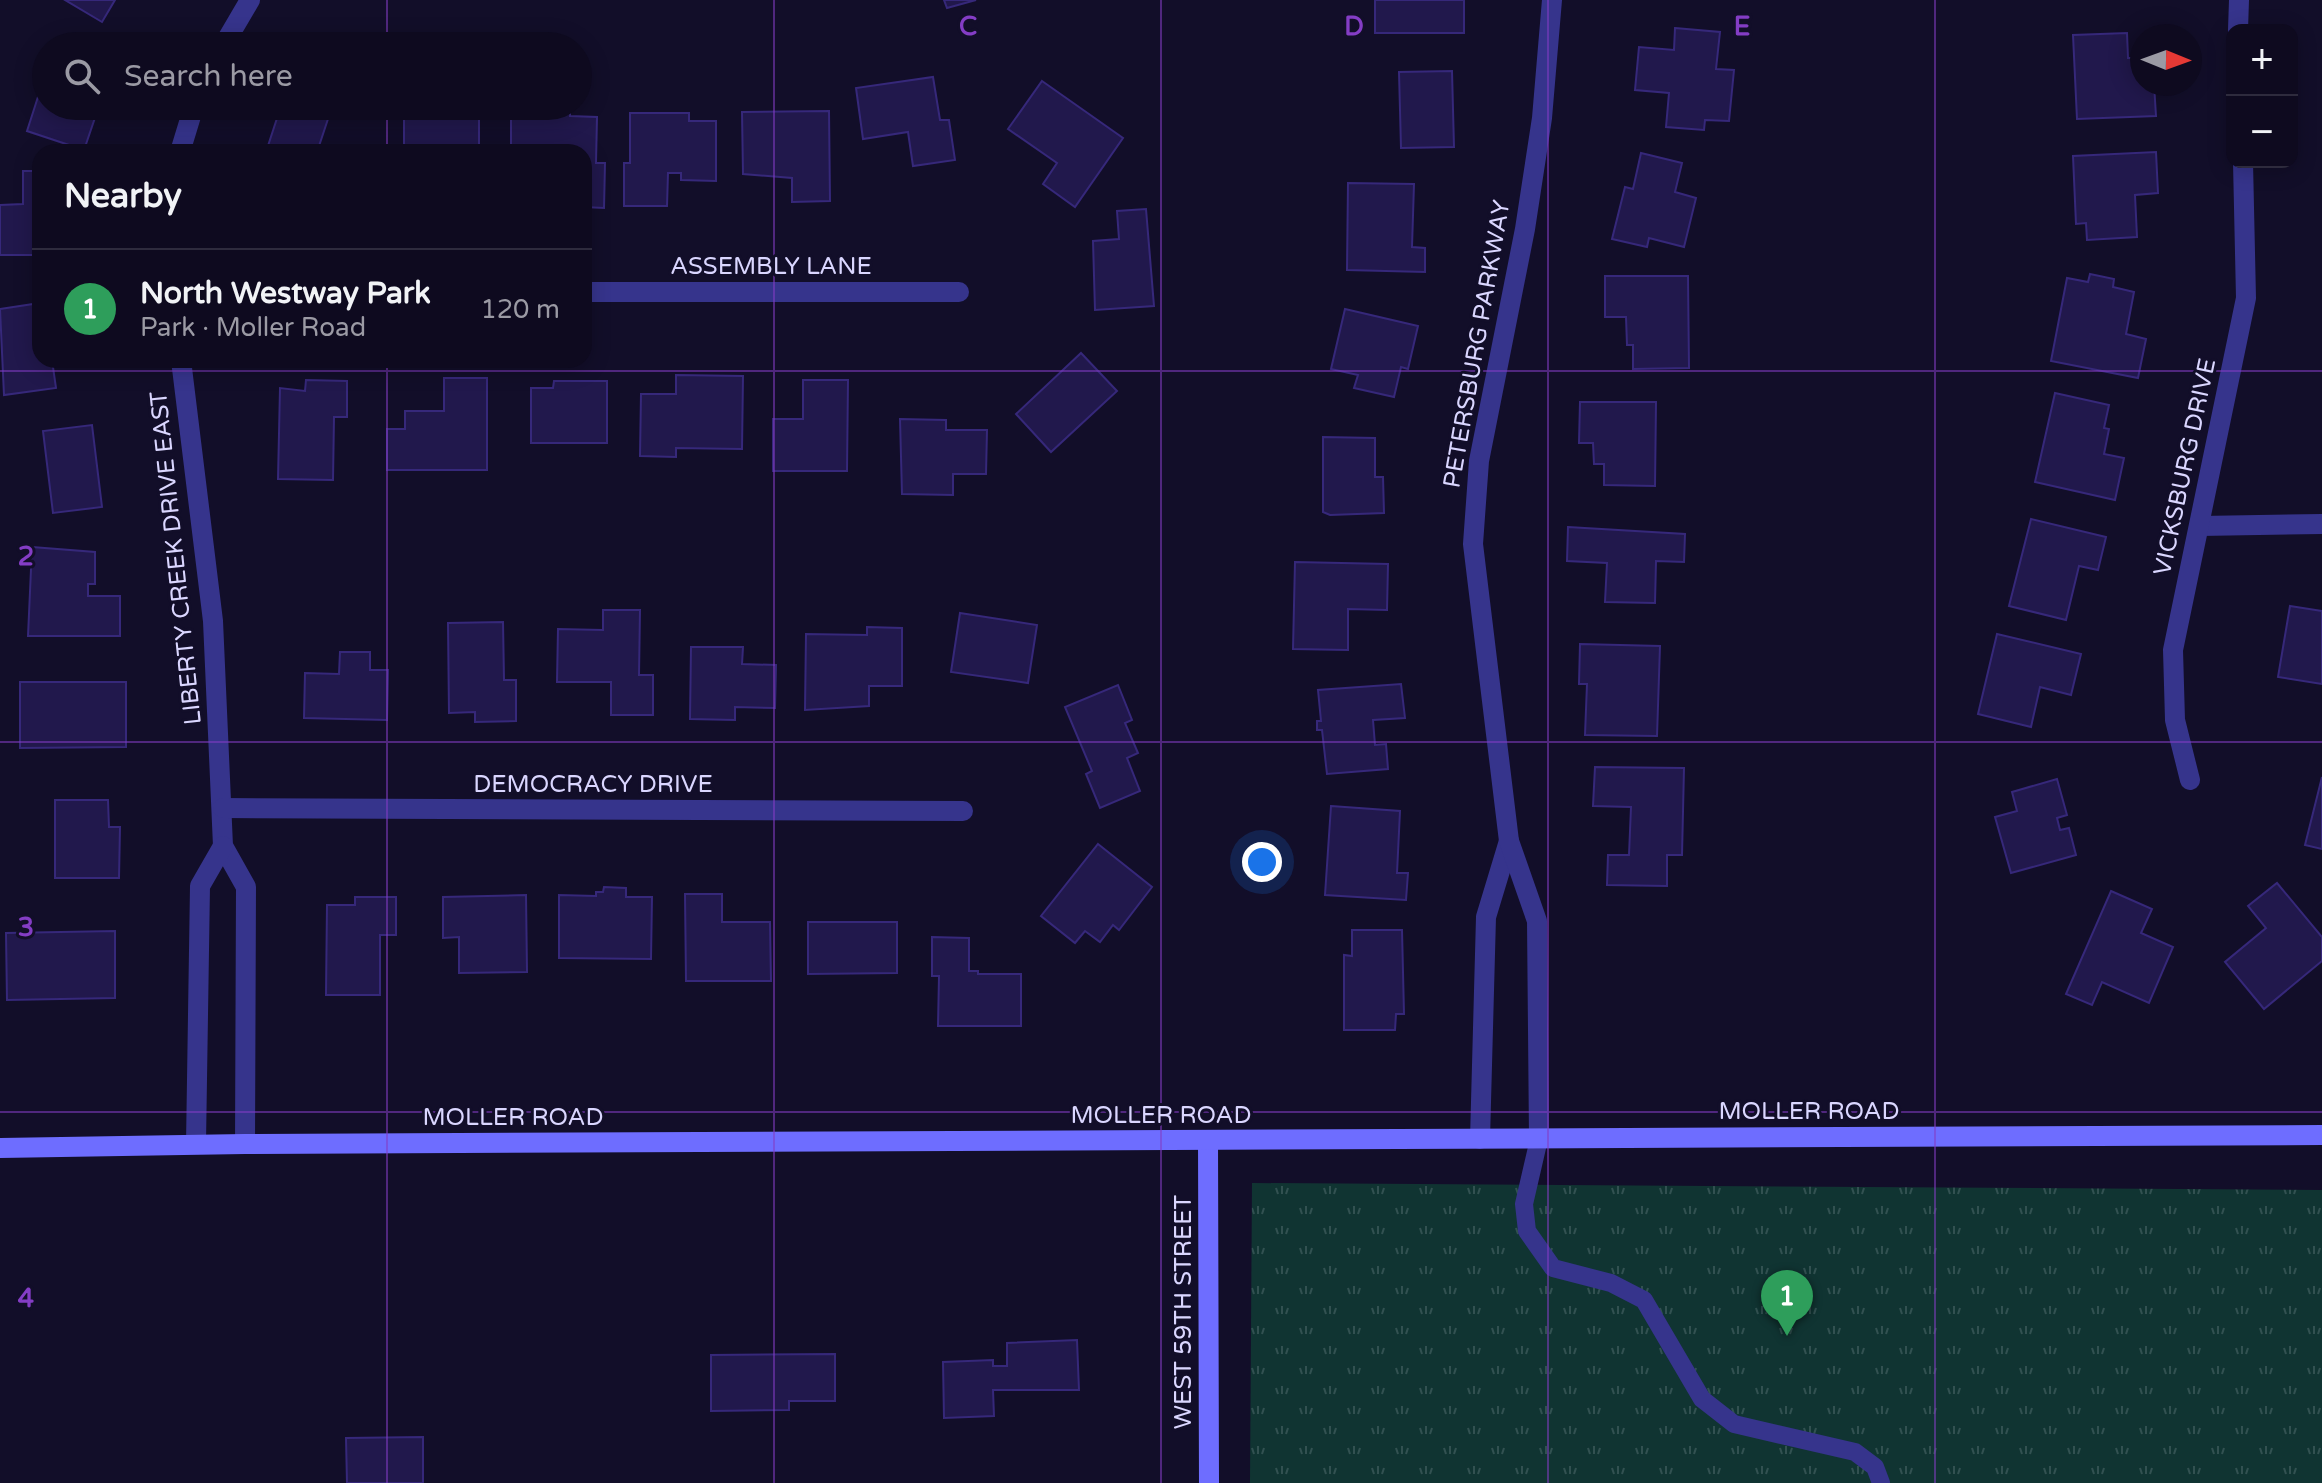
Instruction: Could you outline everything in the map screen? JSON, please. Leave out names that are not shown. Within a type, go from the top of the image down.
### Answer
[{"type":"street","points":[[231,32],[250,0]]},
{"type":"street","name":"PETERSBURG PARKWAY","points":[[1539,1139],[1537,921],[1509,841],[1476,577],[1475,495],[1525,229],[1542,118],[1552,0]]},
{"type":"street","points":[[2238,24],[2239,0]]},
{"type":"street","points":[[182,144],[190,120]]},
{"type":"street","name":"VICKSBURG DRIVE","points":[[2190,780],[2175,720],[2173,650],[2246,298],[2243,168]]},
{"type":"street","name":"ASSEMBLY LANE","points":[[592,292],[959,292]]},
{"type":"street","name":"LIBERTY CREEK DRIVE EAST","points":[[182,368],[213,621],[223,846],[246,887],[245,1144]]},
{"type":"street","points":[[2200,526],[2322,524]]},
{"type":"street","name":"DEMOCRACY DRIVE","points":[[223,808],[963,811]]},
{"type":"street","name":"PETERSBURG PARKWAY","points":[[1480,1139],[1486,917],[1509,841]]},
{"type":"street","name":"LIBERTY CREEK DRIVE EAST","points":[[196,1144],[200,886],[223,846]]},
{"type":"street","name":"MOLLER ROAD","points":[[0,1148],[196,1144],[2322,1135]]},
{"type":"street","name":"WEST 59TH STREET","points":[[1208,1141],[1209,1483]]},
{"type":"lane","points":[[1539,1139],[1524,1204],[1527,1231],[1553,1268],[1611,1283],[1644,1300],[1702,1399],[1734,1424],[1855,1452],[1875,1467],[1881,1483]]},
{"type":"green space","points":[[1252,1183],[2322,1190],[2322,1483],[1250,1483]]},
{"type":"building","points":[[65,0],[115,0],[102,22]]},
{"type":"building","points":[[944,0],[976,0],[947,8]]},
{"type":"building","points":[[1375,0],[1464,0],[1464,33],[1375,33]]},
{"type":"building","points":[[1675,28],[1720,32],[1716,69],[1734,70],[1729,121],[1705,120],[1704,130],[1666,127],[1669,93],[1635,90],[1639,47],[1674,50]]},
{"type":"building","points":[[2127,33],[2130,96],[2155,96],[2156,116],[2077,119],[2073,35]]},
{"type":"building","points":[[1452,71],[1454,147],[1401,148],[1399,72]]},
{"type":"building","points":[[933,77],[940,120],[949,120],[955,160],[913,166],[908,132],[863,139],[856,88]]},
{"type":"building","points":[[1042,81],[1123,138],[1075,207],[1043,184],[1057,163],[1008,129]]},
{"type":"building","points":[[829,111],[830,201],[792,202],[792,178],[743,174],[742,112]]},
{"type":"building","points":[[630,113],[689,113],[689,121],[716,121],[716,181],[681,180],[681,173],[668,173],[667,206],[624,206],[624,163],[630,163]]},
{"type":"building","points":[[32,115],[32,120],[94,120],[86,144],[66,144],[27,131]]},
{"type":"building","points":[[592,117],[597,117],[596,163],[605,163],[604,208],[592,207],[592,144],[511,144],[511,120],[592,120]]},
{"type":"building","points":[[276,120],[328,120],[320,144],[269,144]]},
{"type":"building","points":[[404,120],[479,120],[479,144],[404,144]]},
{"type":"building","points":[[2156,152],[2158,193],[2135,195],[2137,237],[2087,240],[2086,223],[2076,224],[2073,156]]},
{"type":"building","points":[[1641,153],[1682,163],[1675,192],[1696,198],[1684,247],[1649,238],[1647,247],[1612,239],[1625,187],[1633,189]]},
{"type":"building","points":[[23,171],[32,171],[32,255],[0,255],[0,205],[23,204]]},
{"type":"building","points":[[1348,183],[1414,184],[1412,247],[1425,248],[1425,272],[1347,270]]},
{"type":"building","points":[[1146,209],[1154,306],[1095,310],[1093,241],[1119,239],[1117,211]]},
{"type":"building","points":[[2090,274],[2114,279],[2113,287],[2134,292],[2126,334],[2146,339],[2138,378],[2051,361],[2067,278],[2088,282]]},
{"type":"building","points":[[1605,276],[1688,276],[1689,368],[1633,369],[1633,345],[1627,345],[1626,317],[1605,317]]},
{"type":"building","points":[[32,304],[32,368],[53,368],[56,388],[4,395],[0,309]]},
{"type":"building","points":[[1345,309],[1418,326],[1408,369],[1401,367],[1394,397],[1354,388],[1358,375],[1331,369]]},
{"type":"building","points":[[1081,353],[1117,391],[1051,452],[1016,414]]},
{"type":"building","points":[[676,375],[743,376],[742,449],[676,448],[676,457],[640,456],[641,394],[676,394]]},
{"type":"building","points":[[444,378],[487,378],[487,470],[387,470],[387,429],[405,429],[405,411],[444,411]]},
{"type":"building","points":[[306,380],[347,381],[347,417],[334,417],[333,480],[278,479],[280,388],[305,391]]},
{"type":"building","points":[[803,380],[848,380],[847,471],[773,471],[773,419],[803,419]]},
{"type":"building","points":[[554,381],[607,381],[607,443],[531,443],[531,388],[553,388]]},
{"type":"building","points":[[2055,393],[2109,405],[2104,428],[2109,429],[2104,454],[2124,458],[2115,500],[2035,482]]},
{"type":"building","points":[[1580,402],[1656,402],[1655,486],[1604,485],[1604,464],[1594,464],[1593,443],[1579,443]]},
{"type":"building","points":[[900,419],[946,420],[946,430],[987,430],[986,474],[953,474],[953,495],[902,494]]},
{"type":"building","points":[[92,425],[102,507],[53,513],[43,431]]},
{"type":"building","points":[[1323,437],[1375,438],[1375,477],[1383,477],[1384,513],[1330,515],[1323,512]]},
{"type":"building","points":[[2031,519],[2106,537],[2098,570],[2079,566],[2066,620],[2009,606]]},
{"type":"building","points":[[1568,527],[1685,534],[1684,562],[1656,561],[1655,603],[1605,602],[1607,563],[1567,561]]},
{"type":"building","points":[[32,547],[95,552],[95,584],[88,584],[88,596],[120,596],[120,636],[28,636]]},
{"type":"building","points":[[1295,562],[1388,564],[1387,610],[1348,609],[1348,650],[1293,649]]},
{"type":"building","points":[[2290,606],[2322,611],[2322,684],[2278,677]]},
{"type":"building","points":[[603,610],[640,610],[639,675],[653,675],[653,715],[611,715],[611,682],[557,682],[558,629],[603,630]]},
{"type":"building","points":[[960,613],[1037,625],[1028,683],[951,672]]},
{"type":"building","points":[[503,622],[504,680],[516,680],[516,721],[475,722],[475,712],[449,713],[448,623]]},
{"type":"building","points":[[867,627],[902,628],[902,686],[869,686],[869,706],[805,710],[806,634],[867,635]]},
{"type":"building","points":[[1997,634],[2081,654],[2071,695],[2040,687],[2031,727],[1978,714]]},
{"type":"building","points":[[1580,644],[1660,646],[1657,736],[1585,735],[1587,684],[1579,684]]},
{"type":"building","points":[[691,647],[743,647],[742,664],[776,665],[775,708],[735,707],[735,720],[690,719]]},
{"type":"building","points":[[340,652],[370,652],[370,670],[388,670],[387,720],[304,718],[305,673],[339,674]]},
{"type":"building","points":[[20,682],[126,682],[126,747],[20,748]]},
{"type":"building","points":[[1401,684],[1405,718],[1373,720],[1375,745],[1386,744],[1388,769],[1327,774],[1322,730],[1317,730],[1317,721],[1321,721],[1318,690]]},
{"type":"building","points":[[1118,685],[1132,720],[1125,723],[1138,753],[1127,758],[1140,791],[1100,808],[1086,774],[1092,771],[1065,707]]},
{"type":"building","points":[[1595,767],[1684,768],[1682,855],[1667,855],[1667,886],[1607,885],[1608,855],[1629,855],[1631,807],[1593,806]]},
{"type":"building","points":[[2322,777],[2322,849],[2305,845]]},
{"type":"building","points":[[2057,779],[2067,815],[2057,818],[2060,830],[2069,828],[2076,855],[2011,873],[1995,817],[2017,811],[2012,792]]},
{"type":"building","points":[[55,800],[108,800],[109,827],[120,827],[119,878],[55,878]]},
{"type":"building","points":[[1331,806],[1400,811],[1397,873],[1408,873],[1406,900],[1325,895]]},
{"type":"building","points":[[1098,844],[1152,887],[1119,930],[1113,925],[1100,942],[1085,931],[1075,943],[1041,916]]},
{"type":"building","points":[[2277,883],[2322,937],[2322,961],[2264,1009],[2225,962],[2266,928],[2248,906]]},
{"type":"building","points":[[604,887],[626,888],[626,897],[652,897],[651,959],[559,958],[559,895],[596,896],[596,892],[603,892]]},
{"type":"building","points":[[2111,891],[2152,909],[2141,933],[2173,947],[2149,1003],[2102,982],[2092,1005],[2066,994]]},
{"type":"building","points":[[685,894],[722,894],[722,922],[770,922],[771,981],[686,981]]},
{"type":"building","points":[[526,895],[527,972],[459,973],[459,937],[443,938],[443,897]]},
{"type":"building","points":[[355,897],[396,897],[396,935],[380,935],[380,995],[326,995],[327,905],[355,905]]},
{"type":"building","points":[[808,922],[897,922],[897,973],[808,974]]},
{"type":"building","points":[[1352,930],[1402,930],[1404,1014],[1396,1014],[1395,1030],[1344,1030],[1344,955],[1352,956]]},
{"type":"building","points":[[115,931],[115,998],[7,1000],[6,933]]},
{"type":"building","points":[[932,937],[969,938],[969,971],[978,971],[978,974],[1021,974],[1021,1026],[938,1026],[939,976],[932,976]]},
{"type":"building","points":[[1077,1340],[1079,1390],[993,1390],[994,1416],[944,1418],[943,1362],[993,1360],[993,1366],[1007,1366],[1007,1343]]},
{"type":"building","points":[[835,1354],[835,1401],[789,1401],[789,1410],[711,1411],[711,1355]]},
{"type":"building","points":[[423,1437],[423,1483],[347,1483],[346,1438]]},
{"type":"place","name":"North Westway Park","points":[[1787,1336]]}]
